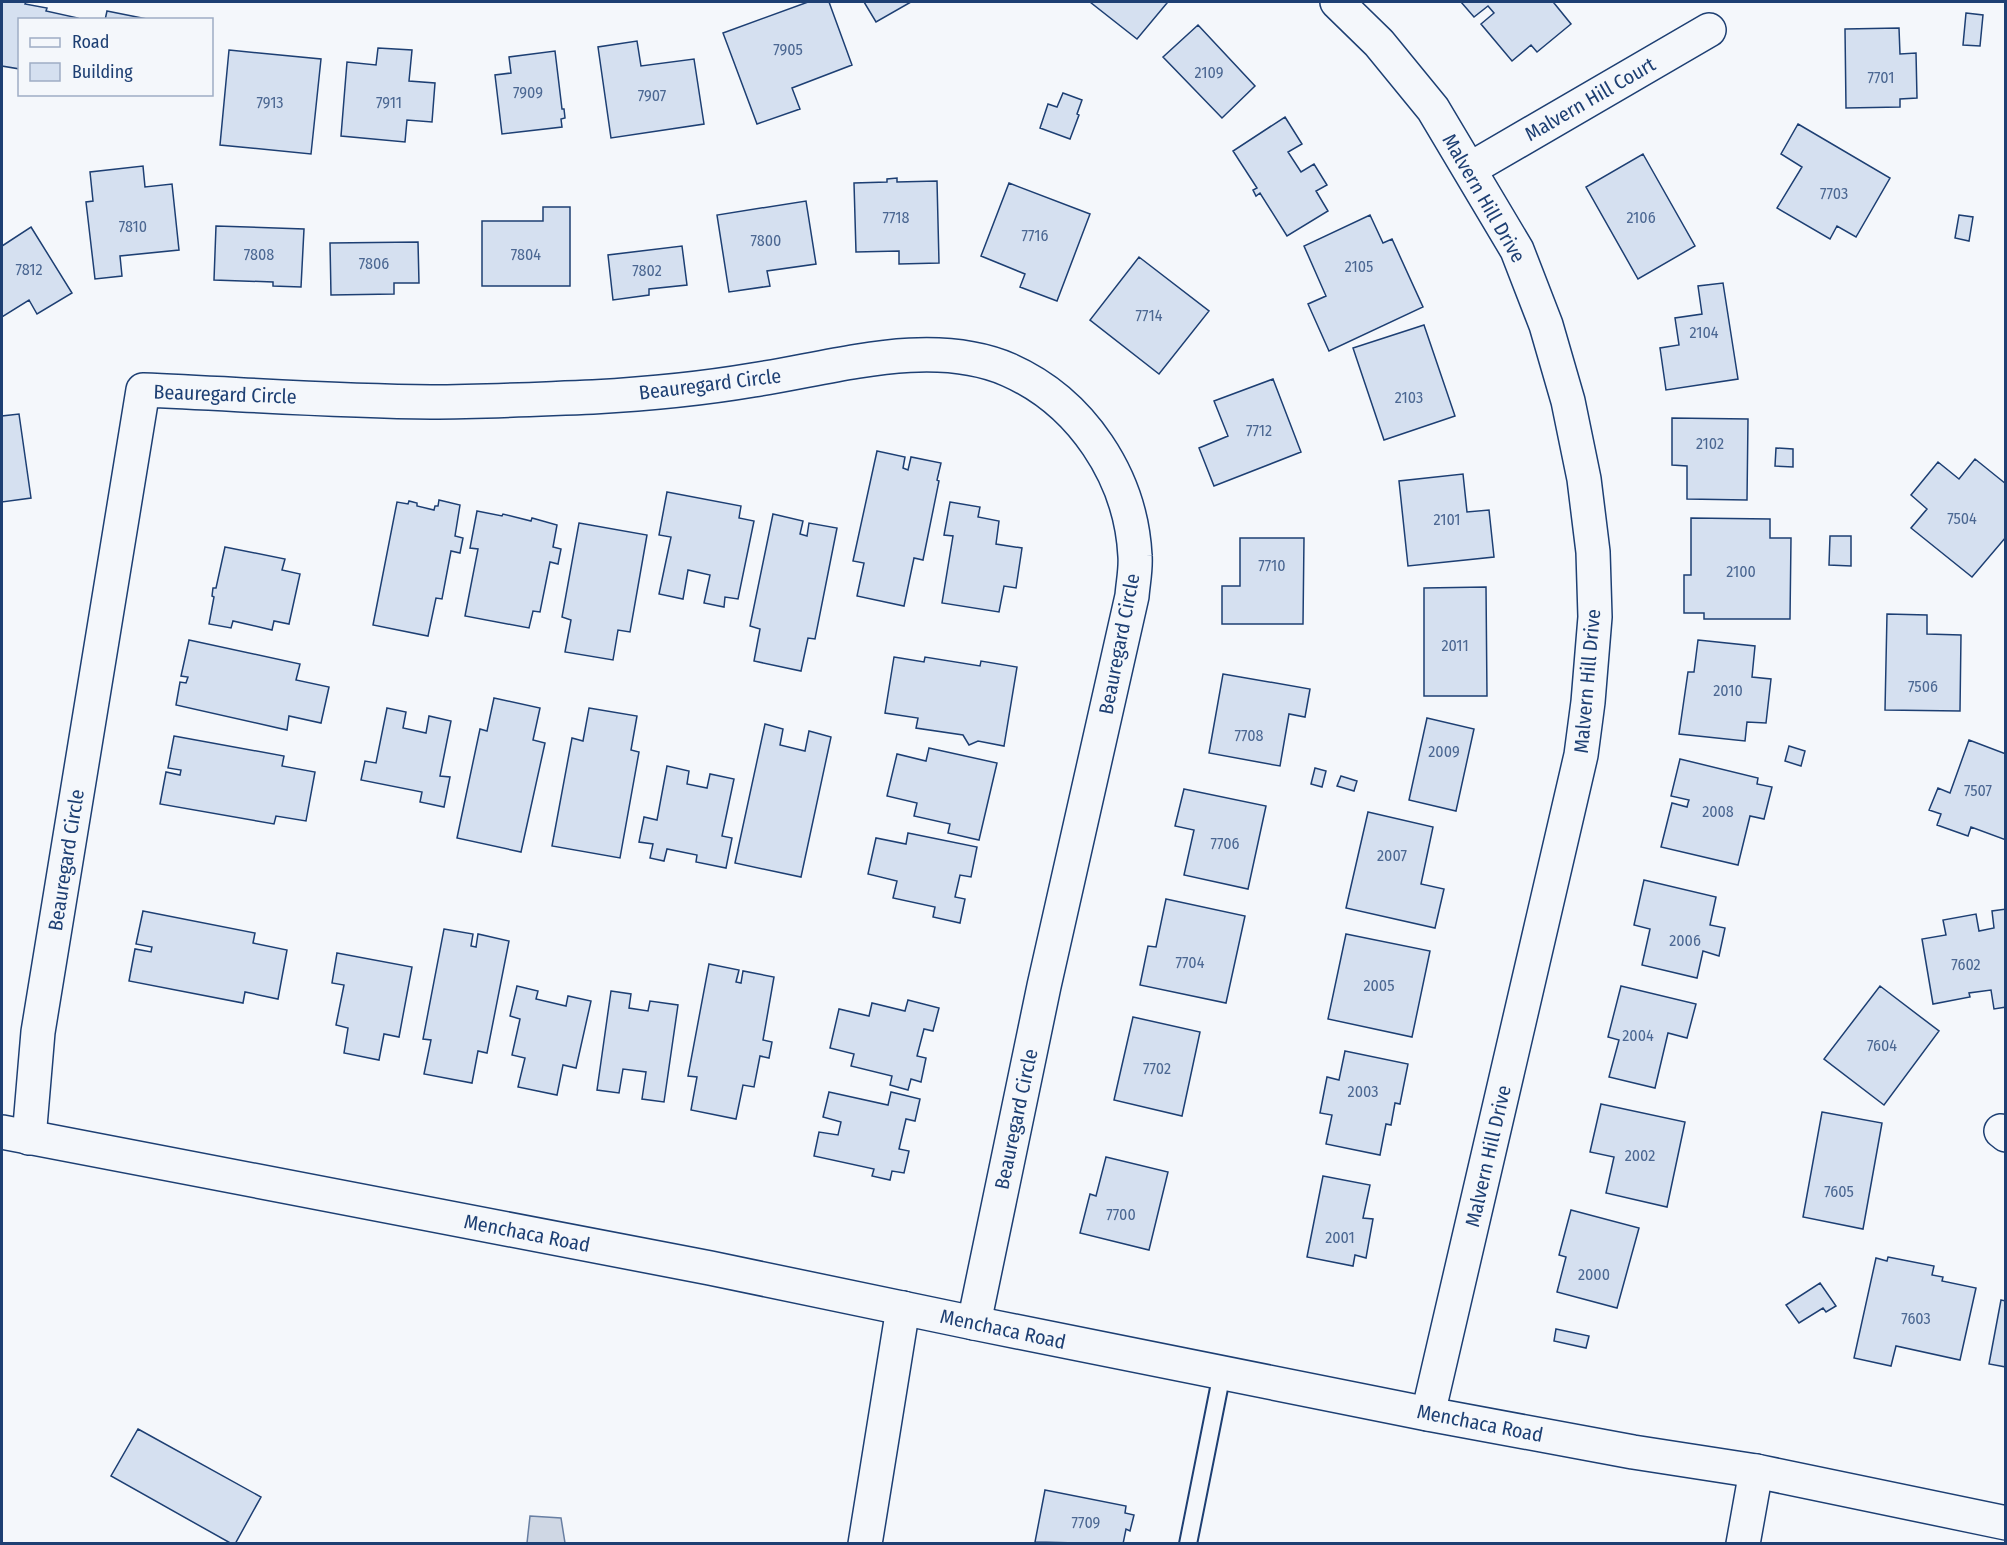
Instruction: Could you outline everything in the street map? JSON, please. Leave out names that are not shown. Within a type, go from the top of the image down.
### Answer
[{"type":"street","name":"Malvern Hill Drive","points":[[1337,2],[1379,43],[1433,109],[1517,250],[1546,324],[1568,401],[1584,479],[1593,552],[1595,617],[1581,755],[1428,1414]]},
{"type":"street","name":"Malvern Hill Court","points":[[1470,169],[1709,30]]},
{"type":"street","name":"Beauregard Circle","points":[[15,1135],[38,1032],[143,390],[432,402],[595,397],[698,388],[865,360],[928,354],[963,357],[1008,369],[1047,391],[1078,418],[1100,447],[1117,480],[1129,517],[1135,556],[1132,596],[1039,1010],[974,1323]]},
{"type":"street","name":"Menchaca Road","points":[[15,1135],[710,1268],[1428,1414],[1633,1452],[1755,1471],[2006,1523]]},
{"type":"street","points":[[864,1544],[903,1308]]},
{"type":"street","points":[[1743,1544],[1755,1471]]},
{"type":"lane","points":[[1188,1544],[1222,1373]]},
{"type":"shaded area","points":[[530,1516],[561,1518],[565,1543],[527,1543]]},
{"type":"building","points":[[2,2],[26,2],[25,4],[47,8],[46,11],[78,18],[18,18],[18,69],[2,66]]},
{"type":"building","points":[[808,2],[829,2],[852,65],[792,88],[800,109],[757,124],[723,33]]},
{"type":"building","points":[[864,2],[911,2],[876,22]]},
{"type":"building","points":[[1090,2],[1165,2],[1167,3],[1137,39]]},
{"type":"building","points":[[1461,2],[1555,2],[1571,24],[1537,52],[1531,45],[1512,61],[1481,24],[1494,13],[1488,6],[1474,17]]},
{"type":"building","points":[[107,11],[142,18],[105,18]]},
{"type":"building","points":[[1966,13],[1983,15],[1980,46],[1963,45]]},
{"type":"building","points":[[1198,25],[1255,86],[1222,118],[1163,57]]},
{"type":"building","points":[[1899,28],[1900,54],[1916,53],[1917,98],[1900,99],[1900,107],[1846,108],[1845,29]]},
{"type":"building","points":[[637,41],[641,66],[694,59],[704,124],[611,138],[598,47]]},
{"type":"building","points":[[378,48],[412,50],[409,81],[435,83],[432,122],[407,120],[405,142],[341,136],[347,62],[376,65]]},
{"type":"building","points":[[229,50],[321,59],[311,154],[220,145]]},
{"type":"building","points":[[555,51],[565,118],[561,119],[562,127],[502,134],[495,75],[511,73],[509,57]]},
{"type":"building","points":[[1063,93],[1082,100],[1070,139],[1040,128],[1048,104],[1057,107]]},
{"type":"building","points":[[1285,117],[1302,144],[1288,152],[1301,172],[1314,164],[1327,185],[1316,191],[1328,211],[1287,236],[1260,193],[1256,196],[1253,190],[1257,188],[1233,151]]},
{"type":"building","points":[[1798,124],[1890,178],[1856,237],[1837,226],[1830,239],[1777,208],[1802,167],[1781,154]]},
{"type":"building","points":[[1643,154],[1695,246],[1638,279],[1586,187]]},
{"type":"building","points":[[143,166],[145,187],[172,184],[179,250],[120,256],[122,276],[95,279],[86,202],[93,201],[90,172]]},
{"type":"building","points":[[897,178],[897,182],[937,181],[939,263],[899,264],[899,251],[856,252],[854,183],[887,182],[887,179]]},
{"type":"building","points":[[1009,183],[1090,214],[1057,301],[1020,287],[1025,274],[981,256]]},
{"type":"building","points":[[806,201],[816,264],[767,271],[770,286],[729,292],[717,215]]},
{"type":"building","points":[[543,207],[570,207],[570,286],[482,286],[482,221],[543,221]]},
{"type":"building","points":[[1370,215],[1383,243],[1392,239],[1423,307],[1329,351],[1308,304],[1326,296],[1304,246]]},
{"type":"building","points":[[1959,215],[1973,217],[1969,241],[1955,238]]},
{"type":"building","points":[[216,226],[304,229],[301,287],[273,286],[273,282],[214,280]]},
{"type":"building","points":[[31,227],[72,293],[37,314],[29,300],[2,317],[2,246]]},
{"type":"building","points":[[418,242],[419,283],[394,283],[394,294],[331,295],[330,243]]},
{"type":"building","points":[[682,246],[687,285],[649,289],[649,295],[613,300],[608,255]]},
{"type":"building","points":[[1139,257],[1209,311],[1159,374],[1090,320]]},
{"type":"building","points":[[1723,283],[1738,379],[1666,390],[1660,348],[1679,345],[1675,318],[1702,314],[1698,286]]},
{"type":"building","points":[[1424,325],[1455,416],[1384,440],[1353,348]]},
{"type":"building","points":[[1273,379],[1301,452],[1214,486],[1199,448],[1228,436],[1214,401]]},
{"type":"building","points":[[19,414],[31,498],[2,502],[2,416]]},
{"type":"building","points":[[1672,418],[1748,419],[1747,500],[1687,499],[1687,466],[1672,465]]},
{"type":"building","points":[[1776,448],[1793,449],[1793,467],[1775,466]]},
{"type":"building","points":[[877,451],[905,457],[903,468],[908,470],[911,457],[941,463],[923,560],[914,558],[904,606],[857,596],[864,563],[853,561]]},
{"type":"building","points":[[1975,459],[2006,484],[2006,537],[1972,577],[1911,528],[1927,509],[1911,495],[1938,462],[1959,479]]},
{"type":"building","points":[[1463,474],[1467,512],[1489,510],[1494,557],[1408,566],[1399,481]]},
{"type":"building","points":[[667,492],[741,506],[739,518],[754,521],[738,599],[725,597],[724,607],[704,603],[710,575],[688,570],[683,599],[659,594],[671,537],[659,535]]},
{"type":"building","points":[[439,500],[460,505],[455,536],[463,538],[460,553],[451,551],[442,599],[436,598],[428,636],[373,625],[397,502],[408,504],[409,501],[417,503],[417,506],[434,510]]},
{"type":"building","points":[[950,502],[980,507],[978,517],[999,521],[996,544],[1022,548],[1016,588],[1004,586],[999,612],[942,603],[953,536],[944,535]]},
{"type":"building","points":[[477,511],[531,521],[532,518],[557,525],[553,547],[561,549],[558,564],[550,562],[540,612],[533,611],[529,628],[465,616],[478,549],[470,548]]},
{"type":"building","points":[[773,514],[803,521],[800,534],[807,536],[809,523],[837,528],[815,639],[808,638],[801,671],[754,661],[760,629],[750,626]]},
{"type":"building","points":[[1691,518],[1770,519],[1770,538],[1791,538],[1790,619],[1704,619],[1704,613],[1684,613],[1684,575],[1691,575]]},
{"type":"building","points":[[579,523],[647,535],[630,632],[618,630],[613,660],[565,652],[571,620],[562,617]]},
{"type":"building","points":[[1830,536],[1851,536],[1851,566],[1829,565]]},
{"type":"building","points":[[1240,538],[1304,538],[1303,624],[1222,624],[1222,586],[1240,586]]},
{"type":"building","points":[[225,547],[285,559],[282,570],[300,574],[289,624],[274,621],[272,630],[233,621],[231,628],[209,624],[214,597],[212,596],[213,588],[216,588]]},
{"type":"building","points":[[1486,587],[1487,696],[1424,696],[1424,588]]},
{"type":"building","points":[[1887,614],[1927,615],[1927,634],[1961,635],[1960,711],[1885,710]]},
{"type":"building","points":[[189,640],[300,664],[296,680],[329,687],[321,723],[289,716],[287,730],[176,705],[180,682],[186,683],[188,677],[181,676]]},
{"type":"building","points":[[1698,640],[1755,646],[1752,677],[1771,679],[1766,723],[1747,722],[1745,741],[1679,734],[1688,672],[1694,672]]},
{"type":"building","points":[[894,657],[924,662],[925,657],[980,666],[981,661],[1017,667],[1004,746],[978,741],[969,745],[963,735],[916,728],[918,718],[885,713]]},
{"type":"building","points":[[1223,674],[1310,689],[1305,717],[1289,714],[1280,766],[1209,753]]},
{"type":"building","points":[[494,698],[540,708],[533,740],[545,743],[521,852],[457,838],[480,729],[487,731]]},
{"type":"building","points":[[387,708],[406,712],[403,728],[426,733],[429,716],[451,721],[440,776],[450,777],[444,807],[420,802],[422,792],[361,780],[365,761],[376,763]]},
{"type":"building","points":[[589,708],[637,716],[631,750],[639,752],[620,858],[552,846],[572,738],[583,741]]},
{"type":"building","points":[[1427,718],[1474,729],[1456,811],[1409,800]]},
{"type":"building","points":[[765,724],[783,729],[780,745],[805,751],[809,731],[831,737],[801,877],[735,863]]},
{"type":"building","points":[[174,736],[284,756],[282,766],[315,772],[306,821],[276,816],[274,824],[160,804],[166,772],[180,775],[181,770],[168,768]]},
{"type":"building","points":[[1969,740],[2006,754],[2006,840],[1971,827],[1968,836],[1937,825],[1941,814],[1929,810],[1938,788],[1950,793]]},
{"type":"building","points":[[1789,746],[1805,751],[1801,766],[1785,761]]},
{"type":"building","points":[[929,748],[997,763],[979,840],[948,833],[950,824],[914,816],[917,803],[887,796],[897,754],[926,761]]},
{"type":"building","points":[[1680,759],[1758,778],[1757,784],[1772,787],[1764,819],[1750,816],[1738,865],[1661,847],[1672,803],[1687,807],[1689,800],[1671,796]]},
{"type":"building","points":[[667,766],[689,771],[687,784],[707,788],[710,774],[734,779],[722,836],[732,838],[726,868],[696,862],[697,855],[667,849],[664,861],[650,858],[653,844],[639,842],[644,817],[657,820]]},
{"type":"building","points":[[1315,768],[1326,771],[1322,787],[1311,784]]},
{"type":"building","points":[[1341,776],[1357,781],[1354,791],[1337,786]]},
{"type":"building","points":[[1184,789],[1266,806],[1248,889],[1184,875],[1194,830],[1175,826]]},
{"type":"building","points":[[1368,812],[1433,827],[1421,884],[1444,889],[1435,928],[1346,908]]},
{"type":"building","points":[[908,833],[977,847],[971,877],[960,875],[955,897],[965,899],[960,923],[933,917],[935,907],[893,898],[897,881],[868,874],[876,838],[906,844]]},
{"type":"building","points":[[1644,880],[1716,897],[1710,925],[1725,928],[1719,956],[1703,951],[1697,978],[1642,965],[1650,929],[1634,925]]},
{"type":"building","points":[[1166,899],[1245,916],[1226,1003],[1140,985],[1148,946],[1156,947]]},
{"type":"building","points":[[2006,909],[2006,1007],[1994,1009],[1991,990],[1969,993],[1970,997],[1933,1004],[1922,939],[1946,935],[1943,920],[1976,914],[1979,931],[1994,928],[1992,911]]},
{"type":"building","points":[[143,911],[255,933],[253,943],[287,950],[278,999],[245,992],[243,1003],[129,981],[135,949],[151,952],[152,947],[136,944]]},
{"type":"building","points":[[444,929],[473,934],[471,946],[476,947],[478,934],[509,941],[487,1053],[478,1051],[472,1083],[424,1074],[431,1040],[423,1039]]},
{"type":"building","points":[[1346,934],[1430,951],[1412,1037],[1328,1019]]},
{"type":"building","points":[[337,953],[412,967],[399,1037],[384,1034],[379,1060],[344,1053],[348,1028],[336,1025],[344,985],[332,983]]},
{"type":"building","points":[[709,964],[739,970],[736,982],[741,983],[743,971],[774,977],[763,1040],[772,1042],[769,1058],[760,1056],[754,1087],[743,1085],[736,1119],[691,1110],[697,1077],[688,1076]]},
{"type":"building","points":[[517,986],[538,991],[536,999],[566,1006],[568,996],[591,1001],[576,1068],[563,1065],[557,1095],[518,1087],[525,1058],[512,1055],[520,1019],[510,1016]]},
{"type":"building","points":[[1621,986],[1696,1004],[1687,1038],[1668,1033],[1655,1088],[1609,1077],[1619,1040],[1608,1037]]},
{"type":"building","points":[[1880,986],[1939,1031],[1884,1105],[1824,1059]]},
{"type":"building","points":[[611,991],[631,994],[629,1008],[648,1011],[650,1001],[678,1005],[664,1102],[642,1099],[646,1072],[623,1069],[619,1093],[597,1090]]},
{"type":"building","points":[[908,1000],[939,1008],[933,1031],[924,1029],[917,1056],[926,1058],[921,1082],[911,1079],[908,1090],[890,1085],[892,1076],[851,1066],[854,1054],[830,1048],[839,1009],[869,1016],[872,1003],[905,1011]]},
{"type":"building","points":[[1133,1017],[1200,1032],[1182,1116],[1114,1100]]},
{"type":"building","points":[[1345,1051],[1408,1064],[1400,1104],[1395,1103],[1391,1125],[1386,1124],[1380,1155],[1326,1144],[1332,1115],[1320,1113],[1327,1077],[1339,1080]]},
{"type":"building","points":[[829,1092],[888,1105],[891,1092],[920,1099],[915,1121],[906,1119],[899,1149],[909,1151],[904,1173],[892,1171],[890,1180],[872,1176],[874,1169],[814,1156],[819,1132],[838,1135],[841,1122],[823,1117]]},
{"type":"building","points":[[1601,1104],[1685,1122],[1667,1207],[1606,1193],[1614,1157],[1590,1152]]},
{"type":"building","points":[[1822,1112],[1882,1123],[1863,1229],[1803,1217]]},
{"type":"building","points":[[1106,1157],[1168,1172],[1149,1250],[1080,1233],[1090,1194],[1096,1196]]},
{"type":"building","points":[[1323,1176],[1370,1185],[1363,1218],[1373,1219],[1366,1258],[1355,1255],[1353,1266],[1307,1257]]},
{"type":"building","points":[[1571,1210],[1639,1228],[1617,1308],[1557,1292],[1566,1257],[1559,1255]]},
{"type":"building","points":[[1888,1257],[1934,1266],[1932,1275],[1943,1277],[1942,1281],[1976,1288],[1960,1360],[1896,1346],[1891,1366],[1854,1358],[1876,1258],[1887,1261]]},
{"type":"building","points":[[1820,1283],[1836,1306],[1826,1312],[1823,1308],[1799,1323],[1786,1305]]},
{"type":"building","points":[[2001,1300],[2006,1301],[2006,1367],[1989,1364]]},
{"type":"building","points":[[1556,1329],[1589,1336],[1586,1348],[1554,1341]]},
{"type":"building","points":[[138,1429],[261,1497],[235,1544],[111,1476]]},
{"type":"building","points":[[1045,1490],[1126,1506],[1125,1513],[1134,1515],[1130,1531],[1126,1529],[1123,1544],[1035,1542]]}]
